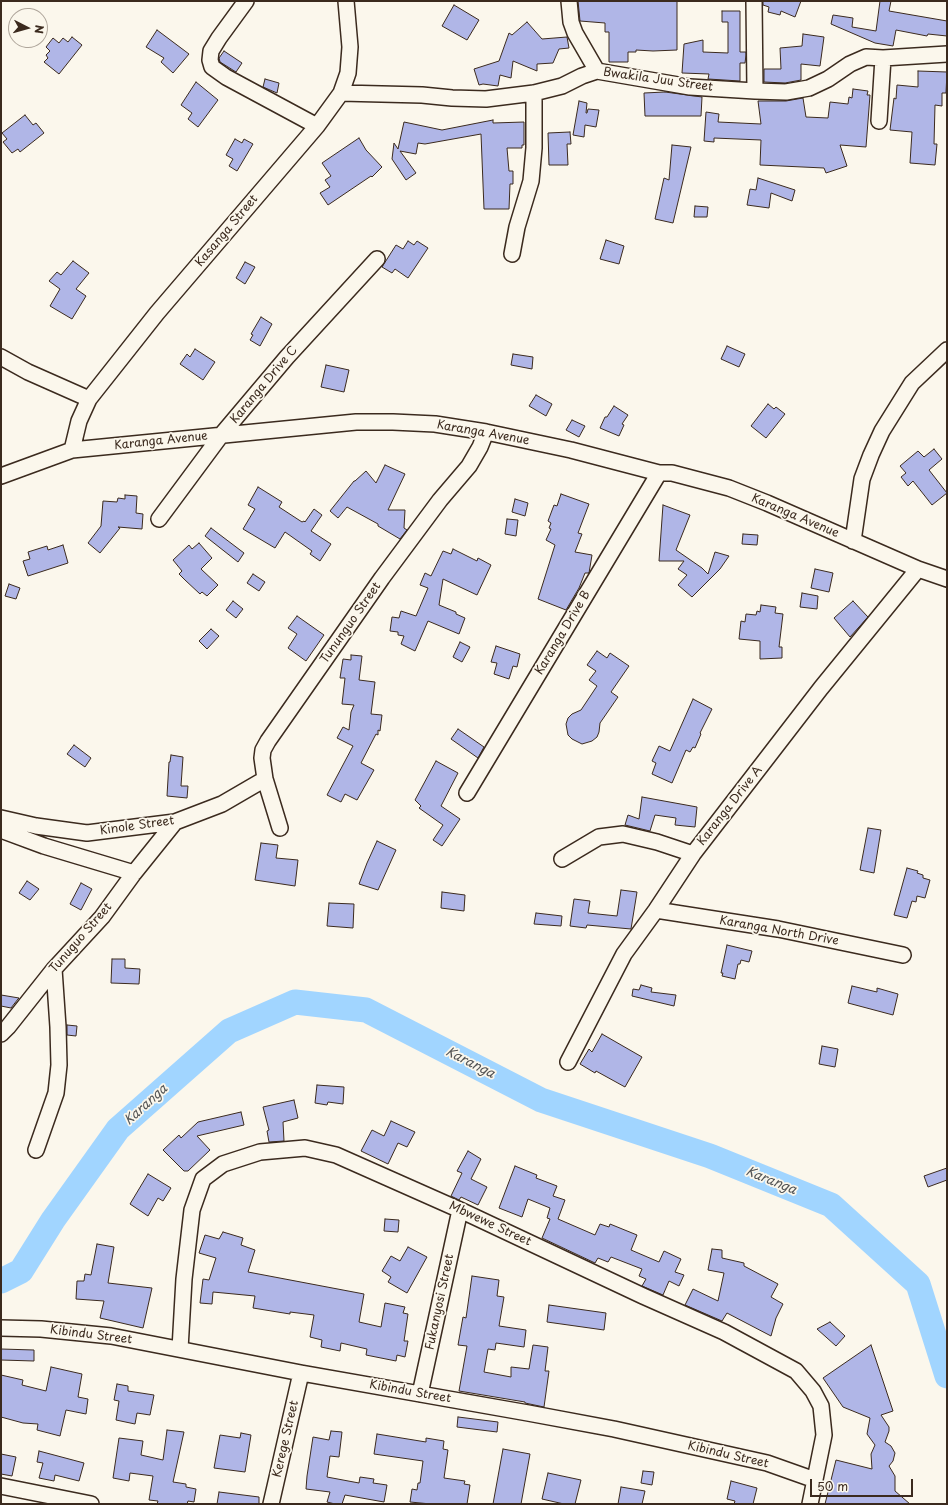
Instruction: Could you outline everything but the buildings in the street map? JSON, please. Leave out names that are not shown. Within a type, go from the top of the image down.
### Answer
[{"type":"street","points":[[246,1],[211,51],[210,60],[212,68],[317,126]]},
{"type":"street","name":"Kasanga Street","points":[[72,450],[79,421],[89,399],[157,313],[317,126],[341,93],[348,73],[350,47],[346,1]]},
{"type":"street","points":[[569,1],[571,22],[574,33],[597,71]]},
{"type":"street","points":[[754,1],[755,91]]},
{"type":"street","name":"Bwakila Juu Street","points":[[341,93],[422,94],[452,98],[486,99],[534,94],[562,86],[582,76],[597,71],[690,87],[786,92],[809,88],[828,79],[850,64],[866,57],[883,58],[947,54]]},
{"type":"street","points":[[879,121],[883,58]]},
{"type":"street","points":[[512,254],[517,227],[531,181],[534,148],[534,94]]},
{"type":"street","name":"Karanga Drive C","points":[[159,519],[222,434],[287,357],[376,258]]},
{"type":"street","points":[[853,541],[862,479],[882,431],[912,383],[947,350]]},
{"type":"street","points":[[1,357],[28,372],[89,399]]},
{"type":"street","name":"Karanga Avenue","points":[[1,476],[72,450],[222,434],[356,422],[435,424],[486,432],[571,450],[659,473],[672,474],[729,488],[918,569],[947,579]]},
{"type":"street","name":"Tununguo Street","points":[[280,828],[264,779],[262,758],[268,741],[382,578],[440,500],[469,466],[480,447],[486,432]]},
{"type":"street","name":"Karanga Drive B","points":[[467,793],[659,473]]},
{"type":"street","name":"Karanga Drive A","points":[[568,1062],[624,954],[656,910],[693,854],[821,688],[918,569]]},
{"type":"street","name":"Kinole Street","points":[[1,818],[36,826],[87,833],[175,822],[222,804],[264,779]]},
{"type":"street","name":"Tunuguo Street","points":[[1,1034],[54,969],[102,917],[134,873],[175,822]]},
{"type":"street","points":[[1,830],[44,846],[134,873]]},
{"type":"street","points":[[562,859],[599,837],[623,834],[657,842],[693,854]]},
{"type":"street","name":"Karanga North Drive","points":[[656,910],[778,929],[903,955]]},
{"type":"street","points":[[36,1150],[56,1093],[59,1065],[54,969]]},
{"type":"street","name":"Mbwewe Street","points":[[180,1349],[184,1279],[192,1210],[203,1179],[223,1164],[260,1152],[305,1148],[336,1154],[724,1332],[796,1371],[813,1391],[821,1406],[824,1435],[810,1504]]},
{"type":"street","name":"Fukanyosi Street","points":[[420,1394],[460,1210]]},
{"type":"street","name":"Kibindu Street","points":[[1,1328],[41,1329],[111,1336],[301,1373],[614,1429],[767,1463],[815,1480]]},
{"type":"street","name":"Kerege Street","points":[[271,1504],[301,1373]]},
{"type":"street","points":[[1,1486],[91,1504]]},
{"type":"waterway","name":"Karanga","points":[[1,1281],[21,1271],[53,1220],[118,1129],[229,1031],[295,1002],[366,1010],[541,1100],[710,1156],[831,1205],[918,1284],[947,1376]]}]
